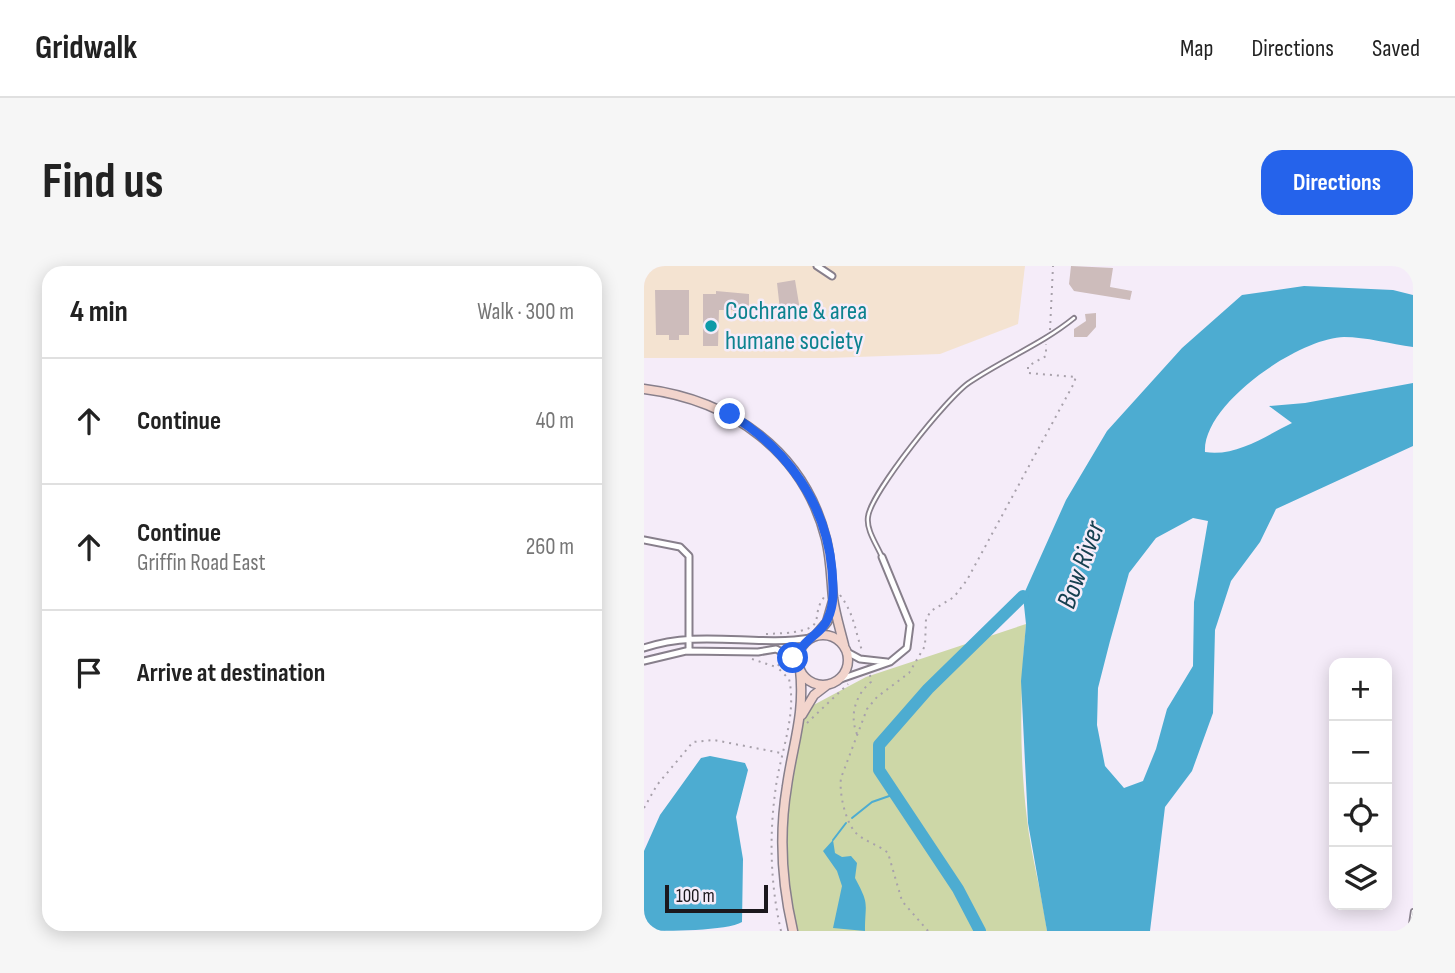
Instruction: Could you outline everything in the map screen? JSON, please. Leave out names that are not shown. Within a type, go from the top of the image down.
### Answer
[{"type":"main road","points":[[644,388],[711,404],[751,427],[779,452],[800,478],[819,517],[828,548],[833,598],[847,668],[838,680],[814,695],[802,715]]},
{"type":"main road","points":[[793,931],[784,876],[783,829],[787,784],[802,715],[800,650],[827,622],[833,598]]},
{"type":"main road","points":[[813,637],[831,636],[845,648]]},
{"type":"main road","points":[[799,667],[811,682],[828,684]]},
{"type":"street","points":[[817,266],[832,276]]},
{"type":"street","points":[[644,540],[680,547],[689,556],[689,650]]},
{"type":"street","points":[[838,680],[890,662],[907,648],[910,629],[882,557]]},
{"type":"street","points":[[644,648],[689,638],[769,642],[813,637]]},
{"type":"street","points":[[845,648],[860,659],[890,662]]},
{"type":"street","points":[[644,661],[689,650],[758,652],[776,649],[790,656],[799,667]]},
{"type":"lane","points":[[882,557],[868,526],[869,512],[910,446],[954,394],[1074,318]]},
{"type":"lane","points":[[1410,931],[1413,911]]},
{"type":"path","points":[[928,931],[902,901],[888,853],[856,834],[850,824],[839,786],[871,703],[913,668],[925,646],[928,615],[935,606],[954,597],[967,580],[1073,385],[1076,377],[1028,373],[1028,366],[1046,356],[1041,337],[1048,332],[1052,320],[1053,266]]},
{"type":"path","points":[[833,587],[853,613],[862,656]]},
{"type":"path","points":[[762,634],[786,635],[804,631],[814,625],[821,601]]},
{"type":"path","points":[[849,629],[855,629]]},
{"type":"path","points":[[777,667],[785,656]]},
{"type":"path","points":[[757,663],[777,667],[789,679],[790,716]]},
{"type":"path","points":[[858,735],[853,721],[859,694],[872,679],[872,675],[862,677]]},
{"type":"path","points":[[799,729],[853,681]]},
{"type":"path","points":[[818,697],[828,704]]},
{"type":"path","points":[[644,808],[663,777],[693,743],[714,740],[782,754]]},
{"type":"shaded area","points":[[644,266],[1025,266],[1018,324],[940,354],[829,358],[644,358]]},
{"type":"green space","points":[[1026,624],[1022,673],[1024,795],[1047,931],[793,931],[783,829],[806,709],[866,677]]},
{"type":"water","name":"Bow River","points":[[1304,286],[1393,290],[1413,295],[1413,347],[1344,337],[1325,340],[1279,361],[1256,377],[1219,414],[1208,433],[1205,452],[1217,453],[1239,448],[1292,423],[1269,406],[1305,403],[1413,383],[1413,446],[1276,509],[1260,542],[1231,581],[1215,630],[1213,713],[1192,771],[1165,807],[1150,931],[1047,931],[1028,823],[1021,681],[1026,624],[1023,596],[1066,500],[1107,431],[1182,348],[1242,295]],"holes":[[[1193,518],[1208,521],[1194,602],[1193,666],[1167,709],[1156,749],[1143,781],[1124,788],[1105,766],[1097,725],[1098,688],[1129,573],[1156,538]]]},
{"type":"water","points":[[710,756],[745,763],[748,770],[736,817],[743,859],[742,922],[710,929],[644,931],[644,851],[660,815],[701,758]]},
{"type":"water","points":[[833,840],[835,853],[842,857],[851,856],[857,863],[855,878],[866,904],[865,931],[833,928],[842,886],[837,871],[823,851]]},
{"type":"building","points":[[1071,266],[1113,268],[1110,287],[1132,291],[1130,300],[1074,291],[1069,284]]},
{"type":"building","points":[[795,280],[800,310],[789,312],[790,317],[781,319],[777,283]]},
{"type":"building","points":[[655,290],[689,290],[689,335],[679,335],[679,340],[669,340],[669,335],[656,335]]},
{"type":"building","name":"Cochrane & area humane society","points":[[716,291],[749,294],[749,316],[734,316],[733,310],[719,310],[718,346],[703,346],[703,294],[716,294]]},
{"type":"building","points":[[1096,313],[1096,327],[1087,337],[1074,337],[1074,329],[1086,321],[1085,314]]},
{"type":"waterway","points":[[980,931],[958,889],[879,770],[879,745],[928,689],[1023,596]]},
{"type":"waterway","points":[[852,818],[872,802],[895,794]]},
{"type":"waterway","points":[[833,840],[846,823]]},
{"type":"place","name":"Cochrane & area humane society","points":[[711,326]]},
{"type":"route","points":[[730,414],[771,443],[787,460],[800,478],[826,537],[833,587],[830,614],[815,636],[804,643],[798,657],[799,666],[793,658]]}]
